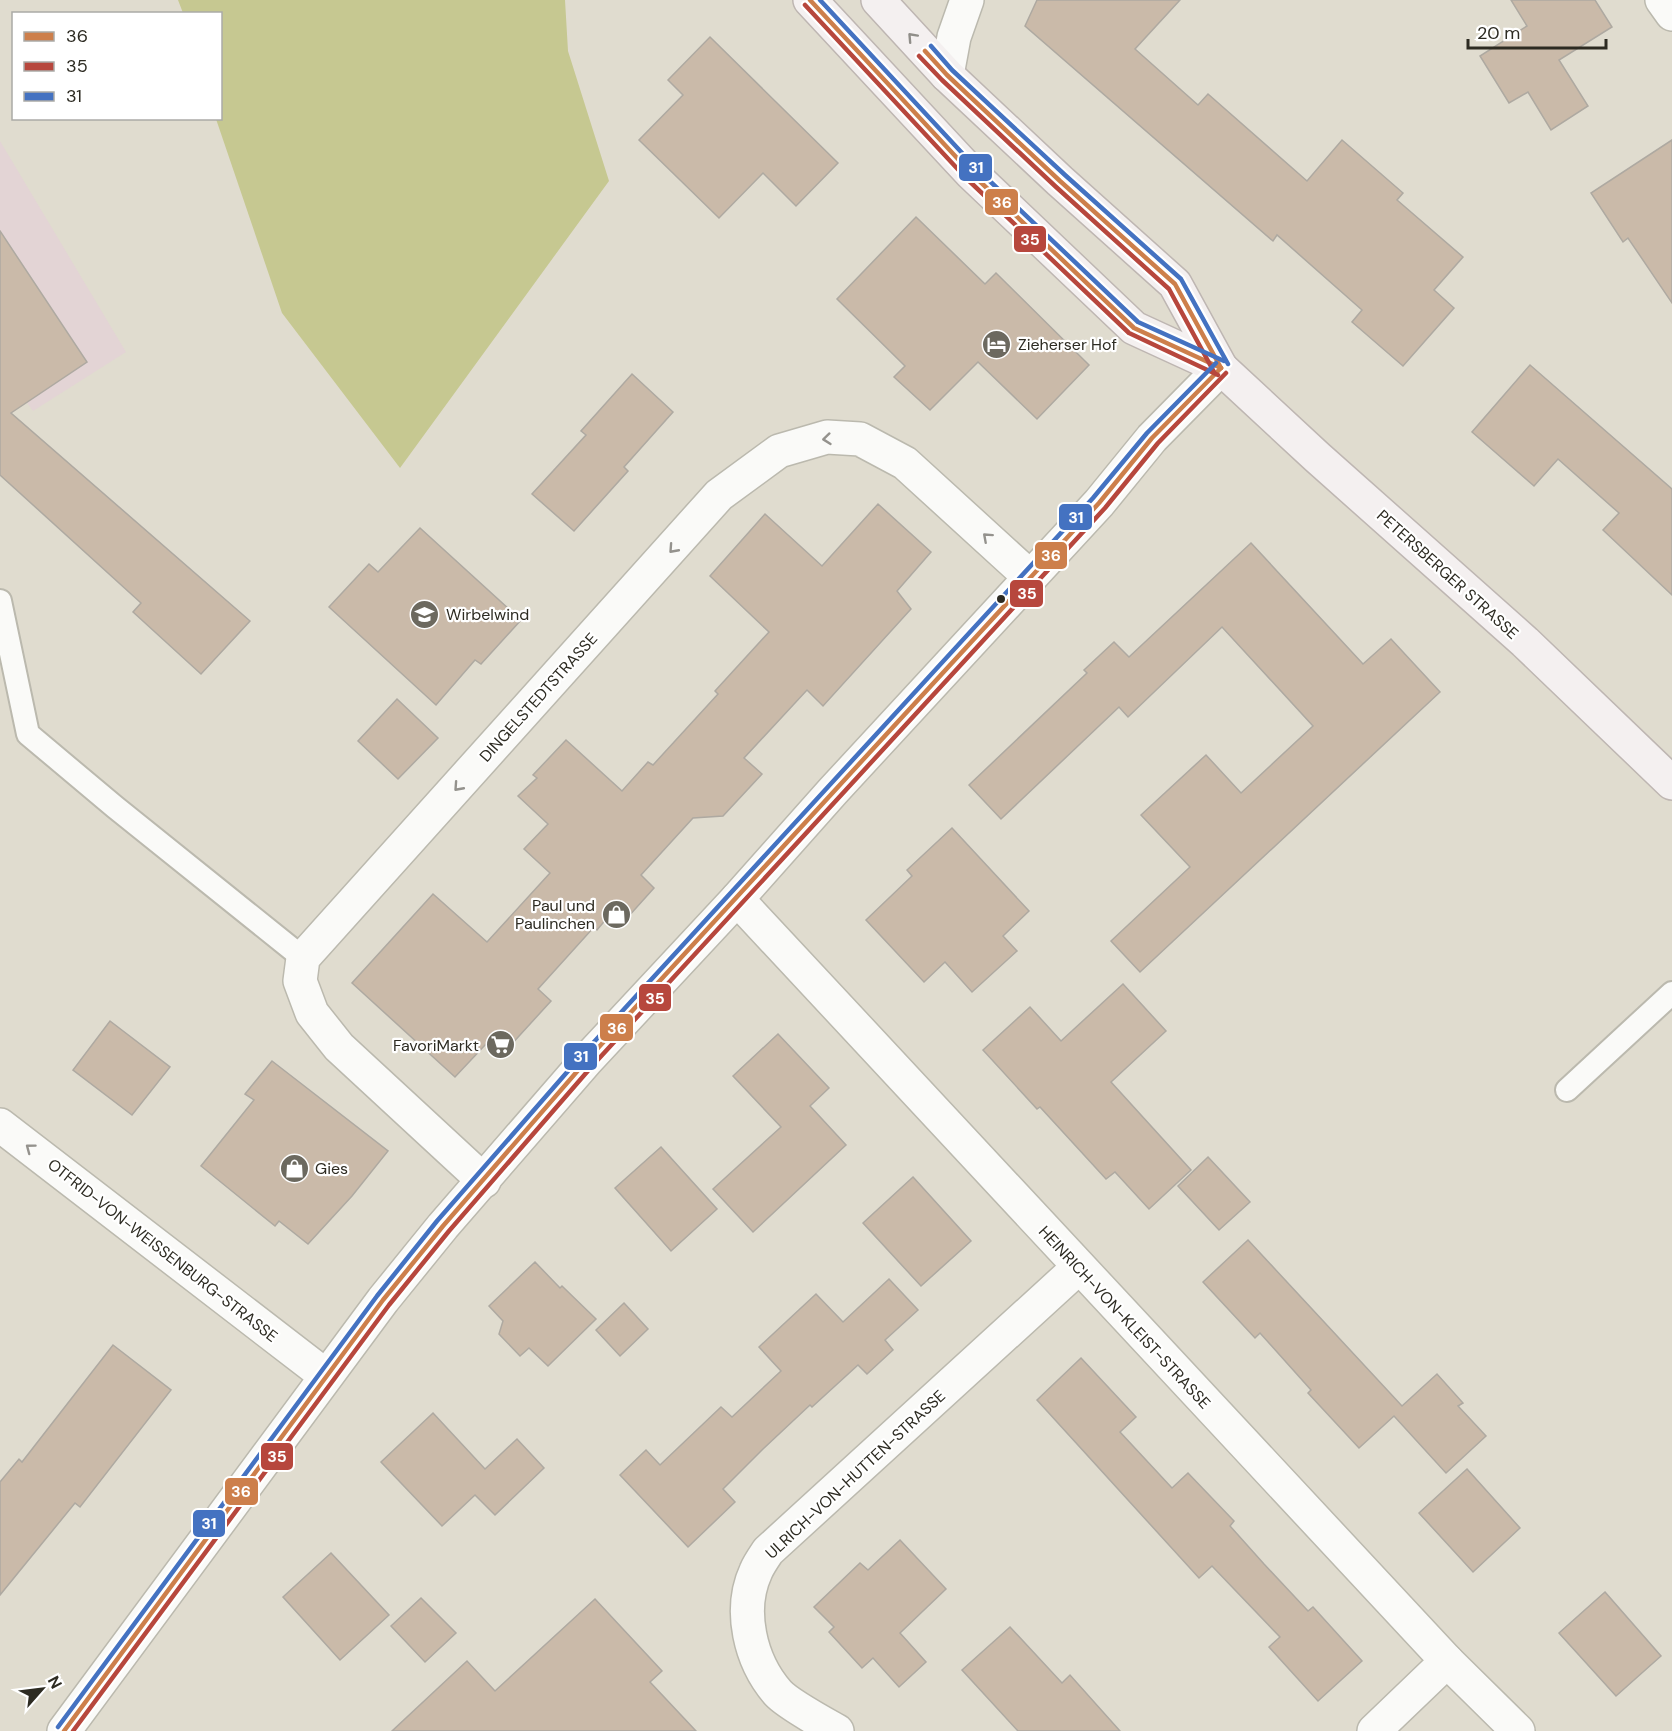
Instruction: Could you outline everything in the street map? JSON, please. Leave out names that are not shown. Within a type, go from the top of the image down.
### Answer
[{"type":"main road","name":"PETERSBERGER STRASSE","points":[[810,0],[971,172],[1134,328],[1221,368],[1525,642],[1672,783]]},
{"type":"main road","name":"PETERSBERGER STRASSE","points":[[878,0],[947,75],[1175,285],[1221,368]]},
{"type":"street","points":[[947,75],[954,37],[966,0]]},
{"type":"street","points":[[1662,0],[1672,14]]},
{"type":"street","points":[[64,1731],[326,1376],[443,1226],[587,1060],[1099,504],[1152,438],[1221,368]]},
{"type":"street","name":"DINGELSTEDTSTRASSE","points":[[303,958],[719,495],[779,451],[827,437],[860,439],[905,463],[1030,577]]},
{"type":"street","name":"HEINRICH-VON-KLEIST-STRASSE","points":[[737,899],[1447,1661],[1518,1731]]},
{"type":"street","points":[[303,958],[300,981],[312,1013],[339,1047],[484,1181]]},
{"type":"street","name":"OTFRID-VON-WEISSENBURG-STRASSE","points":[[0,1125],[326,1376]]},
{"type":"street","name":"ULRICH-VON-HUTTEN-STRASSE","points":[[837,1731],[779,1694],[764,1671],[752,1644],[747,1620],[756,1571],[768,1551],[1079,1267]]},
{"type":"street","points":[[1374,1731],[1447,1661]]},
{"type":"lane","points":[[0,601],[28,734],[303,958]]},
{"type":"lane","points":[[1567,1090],[1672,993]]},
{"type":"shaded area","points":[[0,141],[126,352],[33,411],[0,366]]},
{"type":"green space","points":[[178,0],[565,0],[568,51],[609,181],[400,468],[282,313],[216,120],[222,120],[222,12],[183,12]]},
{"type":"building","points":[[1037,0],[1180,0],[1135,49],[1198,105],[1208,94],[1307,181],[1342,140],[1403,193],[1397,200],[1463,257],[1434,290],[1454,308],[1403,366],[1352,322],[1362,310],[1277,235],[1273,241],[1025,26]]},
{"type":"building","points":[[1511,0],[1595,0],[1612,27],[1559,60],[1588,106],[1551,130],[1528,92],[1509,103],[1480,56],[1527,26]]},
{"type":"building","points":[[710,37],[838,163],[796,206],[763,173],[719,218],[639,140],[683,95],[668,80]]},
{"type":"building","points":[[1672,140],[1672,303],[1628,238],[1623,242],[1591,193]]},
{"type":"building","points":[[916,217],[985,284],[996,273],[1089,365],[1037,419],[978,362],[930,410],[894,377],[905,366],[837,299]]},
{"type":"building","points":[[0,231],[87,362],[11,413],[250,621],[201,674],[133,612],[141,603],[0,475]]},
{"type":"building","points":[[1530,365],[1672,489],[1672,595],[1603,530],[1619,513],[1558,459],[1534,486],[1472,432]]},
{"type":"building","points":[[632,374],[673,412],[624,467],[628,471],[574,531],[532,494],[586,435],[581,431]]},
{"type":"building","points":[[878,504],[931,552],[897,591],[911,609],[823,706],[807,690],[744,758],[762,774],[723,816],[693,818],[641,875],[654,888],[619,927],[608,917],[597,930],[594,927],[538,989],[551,1001],[500,1057],[486,1044],[455,1077],[352,983],[433,894],[487,942],[550,873],[524,849],[548,824],[518,796],[537,778],[533,775],[566,740],[622,791],[648,762],[653,765],[718,694],[715,691],[769,632],[710,576],[765,514],[822,566]]},
{"type":"building","name":"Wirbelwind","points":[[420,528],[521,620],[481,664],[475,660],[436,705],[329,607],[369,564],[378,572]]},
{"type":"building","points":[[1251,543],[1363,664],[1391,639],[1440,692],[1140,972],[1111,941],[1190,867],[1141,815],[1206,755],[1241,793],[1313,726],[1222,627],[1128,717],[1119,707],[1001,819],[969,785],[1087,673],[1084,670],[1114,642],[1129,657]]},
{"type":"building","points":[[397,699],[438,738],[398,779],[358,741]]},
{"type":"building","points":[[952,828],[1029,911],[1003,936],[1017,951],[972,992],[945,962],[924,982],[866,920],[912,876],[907,870]]},
{"type":"building","points":[[1123,984],[1166,1031],[1111,1082],[1191,1170],[1149,1209],[1115,1172],[1106,1179],[1040,1107],[1037,1109],[983,1050],[1030,1007],[1061,1041]]},
{"type":"building","points":[[110,1021],[170,1067],[132,1115],[73,1070]]},
{"type":"building","points":[[778,1034],[829,1088],[810,1106],[846,1145],[753,1232],[713,1189],[781,1127],[733,1076]]},
{"type":"building","points":[[272,1061],[388,1151],[352,1196],[308,1244],[279,1221],[275,1226],[201,1166],[254,1100],[245,1094]]},
{"type":"building","points":[[661,1147],[717,1209],[671,1251],[615,1188]]},
{"type":"building","points":[[1208,1157],[1250,1202],[1219,1230],[1178,1186]]},
{"type":"building","points":[[913,1177],[971,1241],[921,1286],[863,1223]]},
{"type":"building","points":[[1248,1240],[1402,1406],[1437,1374],[1463,1403],[1458,1406],[1486,1436],[1446,1473],[1394,1416],[1359,1448],[1308,1393],[1311,1390],[1260,1333],[1255,1338],[1203,1282]]},
{"type":"building","points":[[535,1262],[560,1288],[562,1286],[596,1319],[548,1366],[529,1348],[520,1356],[499,1334],[503,1321],[489,1306]]},
{"type":"building","points":[[889,1279],[918,1310],[885,1340],[893,1350],[867,1374],[858,1365],[812,1407],[810,1405],[763,1449],[723,1489],[735,1502],[688,1547],[620,1475],[646,1450],[660,1465],[721,1407],[732,1417],[781,1371],[759,1347],[816,1294],[843,1322]]},
{"type":"building","points":[[624,1303],[648,1329],[620,1356],[596,1330]]},
{"type":"building","points":[[113,1345],[171,1390],[80,1507],[75,1503],[0,1595],[0,1482],[19,1459],[22,1462]]},
{"type":"building","points":[[1081,1358],[1136,1417],[1120,1432],[1172,1488],[1188,1473],[1234,1521],[1230,1526],[1264,1564],[1308,1611],[1313,1607],[1362,1661],[1318,1701],[1269,1647],[1280,1637],[1212,1566],[1199,1578],[1037,1400]]},
{"type":"building","points":[[433,1413],[485,1469],[517,1439],[544,1468],[495,1515],[475,1495],[442,1526],[381,1462]]},
{"type":"building","points":[[1467,1469],[1520,1528],[1473,1572],[1419,1513]]},
{"type":"building","points":[[900,1540],[946,1589],[900,1633],[926,1662],[899,1687],[873,1658],[862,1668],[829,1632],[834,1627],[814,1607],[860,1563],[868,1570]]},
{"type":"building","points":[[331,1553],[389,1615],[340,1660],[283,1597]]},
{"type":"building","points":[[1605,1592],[1661,1656],[1616,1696],[1559,1633]]},
{"type":"building","points":[[421,1598],[456,1633],[425,1662],[391,1626]]},
{"type":"building","points":[[595,1599],[662,1671],[650,1682],[696,1731],[392,1731],[467,1661],[495,1691]]},
{"type":"building","points":[[1010,1627],[1062,1683],[1070,1675],[1120,1731],[1018,1731],[962,1670]]},
{"type":"transit line","name":"36","points":[[810,0],[971,173],[1134,328],[1221,368]]},
{"type":"transit line","name":"31","points":[[820,0],[976,168],[1138,322],[1224,361]]},
{"type":"transit line","name":"35","points":[[805,5],[966,178],[1129,333],[1218,375]]},
{"type":"transit line","name":"31","points":[[931,46],[952,70],[1181,279],[1228,364]]},
{"type":"transit line","name":"36","points":[[925,51],[947,75],[1060,181],[1175,284],[1221,368]]},
{"type":"transit line","name":"35","points":[[919,56],[1055,186],[1169,289],[1214,372]]},
{"type":"transit line","name":"31","points":[[58,1727],[377,1296],[437,1221],[582,1055],[1093,498],[1147,433],[1216,363]]},
{"type":"transit line","name":"36","points":[[64,1731],[383,1300],[443,1226],[587,1060],[1099,503],[1152,438],[1221,368]]},
{"type":"transit line","name":"35","points":[[73,1731],[389,1305],[449,1231],[593,1065],[1105,508],[1158,443],[1226,373]]},
{"type":"place","name":"Zieherser Hof","points":[[997,344]]},
{"type":"place","name":"Wirbelwind","points":[[425,614]]},
{"type":"place","name":"Paul und Paulinchen","points":[[616,914]]},
{"type":"place","name":"FavoriMarkt","points":[[500,1045]]},
{"type":"place","name":"Gies","points":[[294,1168]]}]
